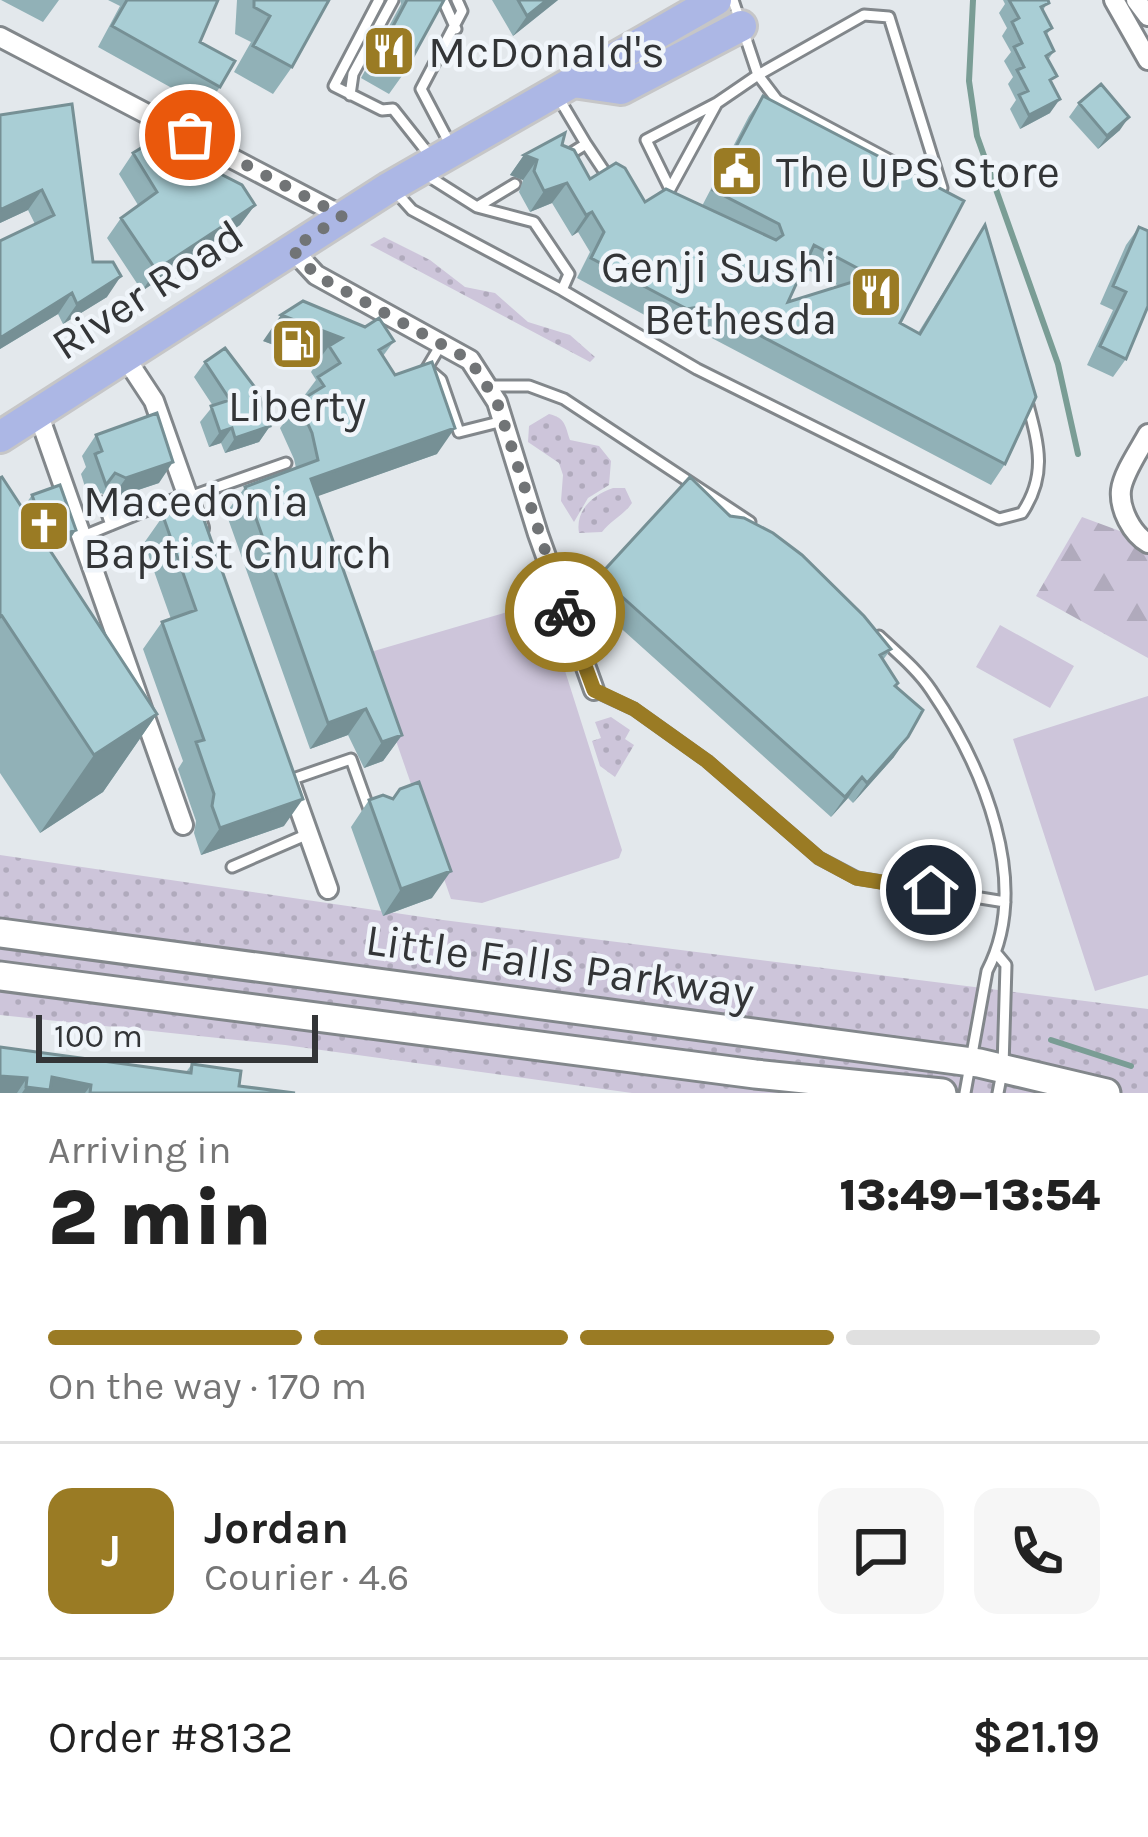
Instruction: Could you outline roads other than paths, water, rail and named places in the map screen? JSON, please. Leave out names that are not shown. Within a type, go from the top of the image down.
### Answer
[{"type":"main road","name":"River Road","points":[[0,437],[342,216],[716,0]]},
{"type":"main road","points":[[564,87],[621,89],[737,13]]},
{"type":"main road","name":"Little Falls Parkway","points":[[0,932],[971,1062],[1000,1080],[1106,1093]]},
{"type":"main road","name":"Little Falls Parkway","points":[[0,976],[755,1074],[942,1093]]},
{"type":"street","points":[[1114,0],[1148,60]]},
{"type":"street","points":[[1136,0],[1148,16]]},
{"type":"street","points":[[0,37],[342,216]]},
{"type":"street","points":[[292,249],[316,275],[470,360],[488,386],[594,690]]},
{"type":"street","points":[[124,357],[154,401],[204,541]]},
{"type":"street","points":[[38,413],[81,537],[98,611],[144,739],[183,825]]},
{"type":"street","points":[[1148,434],[1121,490],[1128,524],[1148,543]]},
{"type":"street","points":[[282,759],[328,889]]},
{"type":"lane","points":[[379,0],[334,86],[382,110],[392,109],[477,207],[534,222],[569,274],[562,290]]},
{"type":"lane","points":[[350,95],[353,74],[394,0]]},
{"type":"lane","points":[[443,0],[456,28]]},
{"type":"lane","points":[[435,161],[422,89],[456,28],[462,11],[458,0]]},
{"type":"lane","points":[[670,189],[646,140],[717,103],[758,75],[864,15],[889,17],[942,188],[778,100],[758,75],[737,13]]},
{"type":"lane","points":[[564,87],[586,144],[610,180]]},
{"type":"lane","points":[[664,203],[717,103]]},
{"type":"lane","points":[[556,162],[586,144]]},
{"type":"lane","points":[[477,207],[515,184]]},
{"type":"lane","points":[[390,187],[412,211],[562,290],[697,369],[999,519],[1022,513],[1037,491],[1041,452],[1022,384]]},
{"type":"lane","points":[[442,343],[427,368],[441,380],[459,432],[503,422]]},
{"type":"lane","points":[[488,386],[529,386],[564,399],[768,535]]},
{"type":"lane","points":[[81,537],[286,463]]},
{"type":"lane","points":[[103,502],[111,525]]},
{"type":"lane","points":[[875,631],[932,691],[971,761],[1000,851],[1005,902],[996,953],[987,970],[965,1093]]},
{"type":"lane","points":[[594,690],[634,709],[819,858],[856,878],[1005,902]]},
{"type":"lane","points":[[290,781],[351,759],[372,817]]},
{"type":"lane","points":[[232,867],[308,834]]},
{"type":"lane","points":[[996,953],[1006,965],[1000,1080]]},
{"type":"waterway","points":[[973,0],[969,81],[977,136],[1058,364],[1078,454]]},
{"type":"waterway","points":[[1051,1040],[1131,1066]]},
{"type":"place","name":"McDonald's","points":[[389,51]]},
{"type":"place","name":"The UPS Store","points":[[737,171]]},
{"type":"place","name":"Genji Sushi Bethesda","points":[[876,292]]},
{"type":"place","name":"Liberty","points":[[297,344]]},
{"type":"place","name":"Macedonia Baptist Church","points":[[44,526]]}]
